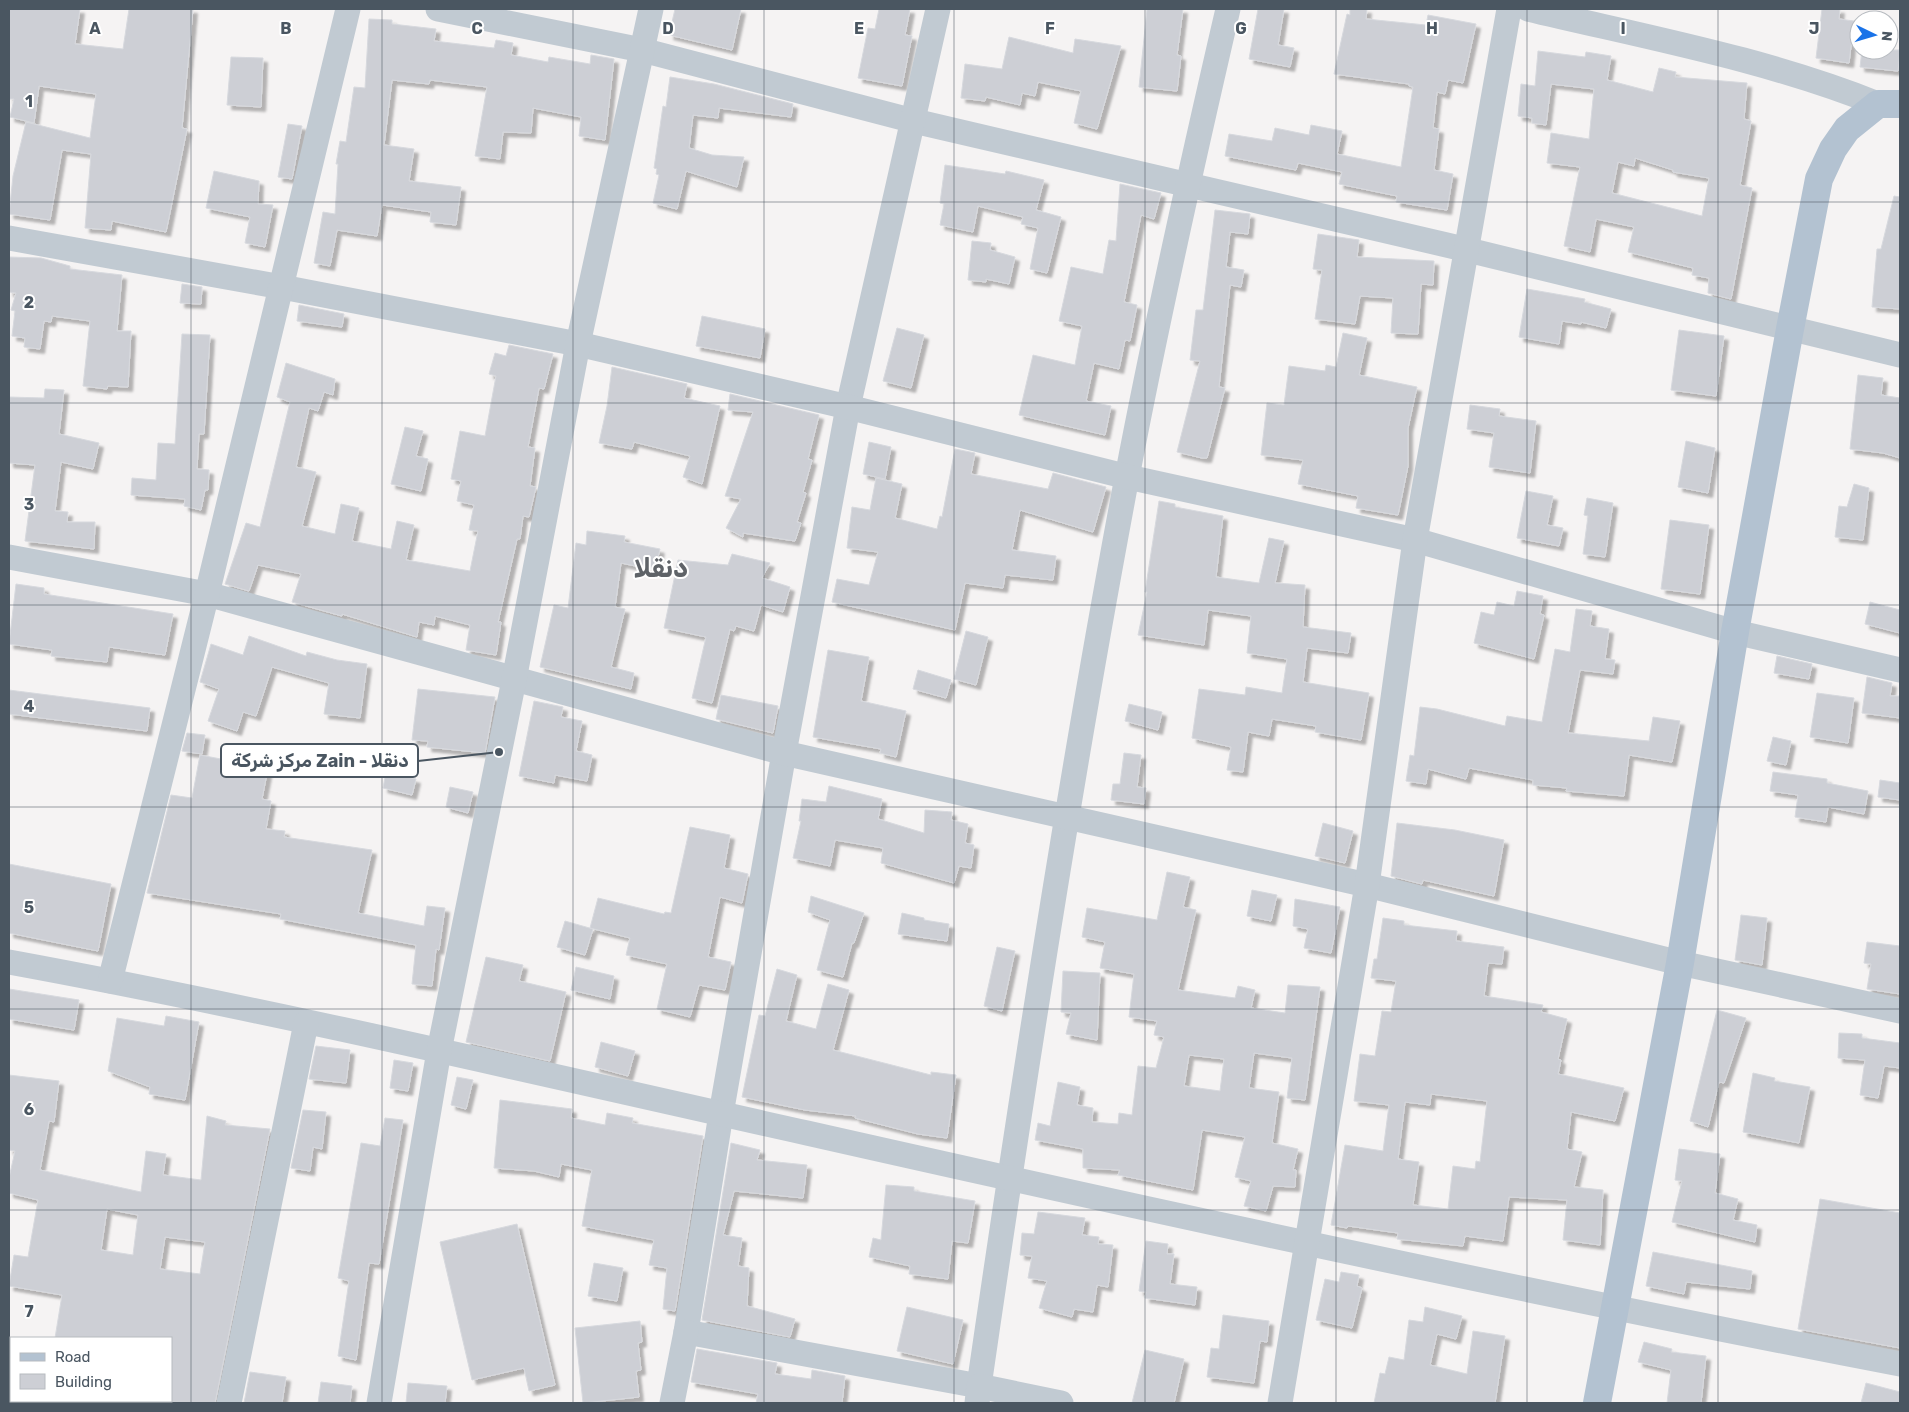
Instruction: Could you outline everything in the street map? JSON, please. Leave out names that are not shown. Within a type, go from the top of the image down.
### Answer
[{"type":"main road","points":[[1597,1403],[1680,963],[1790,329],[1820,180],[1833,149],[1846,129],[1889,104]]},
{"type":"street","points":[[110,981],[207,594],[348,9]]},
{"type":"street","points":[[438,9],[642,50],[914,120],[1187,186],[1468,250],[1900,356]]},
{"type":"street","points":[[379,1403],[439,1051],[514,680],[578,344],[651,9]]},
{"type":"street","points":[[672,1403],[686,1332],[720,1114],[848,406],[938,9]]},
{"type":"street","points":[[978,1395],[1009,1179],[1068,816],[1128,476],[1187,186],[1228,9]]},
{"type":"street","points":[[1280,1403],[1367,885],[1415,540],[1468,250],[1509,9]]},
{"type":"street","points":[[1528,9],[1777,69],[1827,83],[1889,104]]},
{"type":"street","points":[[9,238],[282,287],[578,344],[848,406],[1128,476],[1415,540],[1736,632],[1900,670]]},
{"type":"street","points":[[9,557],[207,594],[784,753],[1367,885],[1680,963],[1900,1011]]},
{"type":"street","points":[[9,962],[110,981],[439,1051],[1307,1244],[1616,1309],[1900,1364]]},
{"type":"street","points":[[229,1403],[306,1023]]},
{"type":"street","points":[[686,1332],[978,1395],[1060,1403]]},
{"type":"building","points":[[9,9],[80,9],[75,44],[123,49],[129,9],[193,9],[182,128],[187,129],[166,232],[112,221],[111,230],[85,228],[91,154],[62,150],[50,220],[9,214],[13,176],[26,122],[90,138],[96,94],[39,86],[34,123],[10,117],[14,99],[9,99]]},
{"type":"building","points":[[675,9],[741,9],[732,50],[669,35]]},
{"type":"building","points":[[879,9],[910,9],[905,35],[912,36],[902,86],[858,78],[868,28],[875,29]]},
{"type":"building","points":[[1147,9],[1183,9],[1177,55],[1181,56],[1177,91],[1139,87]]},
{"type":"building","points":[[1258,9],[1284,9],[1278,45],[1294,48],[1290,67],[1249,59]]},
{"type":"building","points":[[1350,9],[1367,9],[1366,19],[1426,25],[1428,15],[1476,24],[1463,83],[1448,80],[1445,94],[1437,92],[1433,128],[1439,129],[1434,170],[1453,174],[1447,210],[1396,202],[1397,196],[1339,184],[1342,172],[1298,163],[1296,170],[1225,156],[1229,134],[1272,141],[1275,128],[1309,135],[1311,125],[1342,131],[1337,154],[1401,167],[1413,87],[1409,86],[1409,84],[1334,74],[1347,14],[1350,15]]},
{"type":"building","points":[[1822,9],[1840,9],[1839,19],[1849,20],[1849,63],[1816,58]]},
{"type":"building","points":[[369,19],[392,20],[392,24],[436,29],[434,41],[494,48],[496,40],[513,43],[511,55],[548,62],[549,57],[590,64],[591,55],[614,59],[605,140],[579,136],[581,117],[533,108],[531,133],[503,132],[500,159],[475,156],[487,87],[430,80],[429,84],[392,80],[384,145],[414,149],[409,181],[461,187],[456,225],[430,222],[431,212],[382,205],[377,236],[337,230],[330,266],[314,263],[323,212],[335,214],[338,164],[336,164],[340,141],[346,142],[354,87],[365,88]]},
{"type":"building","points":[[1009,37],[1073,53],[1075,39],[1121,46],[1097,129],[1074,123],[1081,91],[1038,82],[1035,96],[1022,93],[1020,105],[986,97],[985,101],[961,98],[965,64],[1002,69]]},
{"type":"building","points":[[1900,50],[1898,71],[1860,67],[1861,60],[1899,60]]},
{"type":"building","points":[[1538,51],[1585,57],[1586,52],[1611,56],[1607,80],[1653,92],[1659,68],[1676,72],[1675,77],[1747,83],[1744,119],[1751,121],[1740,185],[1752,188],[1731,299],[1708,293],[1709,278],[1692,275],[1693,268],[1628,252],[1634,227],[1596,219],[1590,252],[1564,246],[1580,167],[1547,163],[1551,133],[1589,139],[1594,89],[1551,84],[1546,125],[1532,123],[1532,118],[1518,116],[1521,84],[1535,86]],"holes":[[[1635,158],[1673,170],[1673,172],[1709,178],[1702,216],[1612,193],[1618,162],[1634,166]]]},
{"type":"building","points":[[231,57],[263,58],[261,107],[227,105]]},
{"type":"building","points":[[670,77],[714,84],[793,104],[791,117],[719,108],[718,118],[693,115],[689,148],[712,155],[744,157],[737,187],[686,171],[677,209],[653,203],[659,175],[656,174],[657,169],[654,168],[663,106],[666,107]]},
{"type":"building","points":[[288,124],[302,126],[292,179],[278,177]]},
{"type":"building","points":[[945,165],[1005,174],[1006,171],[1044,180],[1036,210],[1061,217],[1047,273],[1030,269],[1038,228],[1021,224],[1023,217],[978,206],[973,232],[940,225],[944,204],[940,203]]},
{"type":"building","points":[[214,171],[259,181],[258,204],[273,205],[265,247],[245,243],[250,217],[206,208]]},
{"type":"building","points":[[1120,184],[1161,193],[1154,219],[1141,215],[1124,302],[1137,305],[1130,341],[1125,340],[1119,369],[1094,363],[1086,401],[1111,406],[1105,435],[1019,415],[1033,355],[1075,365],[1082,326],[1059,321],[1071,267],[1103,274],[1109,240],[1116,241]]},
{"type":"building","points":[[1894,196],[1900,197],[1900,309],[1872,307],[1877,249],[1881,249]]},
{"type":"building","points":[[1215,210],[1250,214],[1248,234],[1230,232],[1226,267],[1244,270],[1241,287],[1230,285],[1219,387],[1225,388],[1207,458],[1202,458],[1177,452],[1200,361],[1190,360],[1196,310],[1203,310]]},
{"type":"building","points":[[1318,234],[1359,240],[1357,257],[1434,261],[1433,285],[1421,284],[1418,334],[1391,333],[1393,298],[1360,296],[1355,324],[1315,319],[1322,270],[1313,269]]},
{"type":"building","points":[[972,241],[991,243],[990,250],[1015,257],[1009,284],[986,279],[986,282],[968,280]]},
{"type":"building","points":[[9,257],[41,258],[70,266],[70,269],[122,275],[117,331],[131,331],[128,387],[108,386],[107,389],[83,386],[90,321],[52,316],[51,322],[44,321],[40,349],[24,347],[25,338],[12,336],[15,311],[11,310],[16,293],[9,292]]},
{"type":"building","points":[[182,284],[202,287],[201,304],[180,303]]},
{"type":"building","points":[[1527,289],[1585,299],[1584,302],[1611,309],[1606,328],[1581,322],[1581,324],[1562,321],[1559,344],[1519,337]]},
{"type":"building","points":[[299,305],[344,314],[342,327],[297,321]]},
{"type":"building","points":[[702,316],[765,329],[760,358],[696,346]]},
{"type":"building","points":[[897,328],[924,335],[911,388],[883,381]]},
{"type":"building","points":[[1679,330],[1724,336],[1716,396],[1671,390]]},
{"type":"building","points":[[1343,333],[1367,338],[1359,375],[1417,387],[1408,428],[1408,466],[1398,515],[1356,508],[1358,496],[1298,484],[1303,460],[1261,455],[1267,403],[1284,405],[1289,366],[1325,371],[1326,365],[1336,367]]},
{"type":"building","points":[[182,334],[210,335],[204,434],[199,434],[197,469],[209,470],[208,490],[205,490],[201,510],[184,506],[185,499],[131,495],[132,478],[156,480],[158,443],[175,444]]},
{"type":"building","points":[[509,345],[553,354],[544,389],[539,388],[528,447],[535,448],[530,486],[536,487],[529,517],[523,516],[520,539],[517,539],[498,622],[501,622],[496,655],[466,650],[470,625],[435,616],[434,625],[419,622],[417,637],[342,614],[342,616],[292,602],[301,574],[258,565],[249,591],[225,584],[246,523],[260,527],[290,402],[277,397],[286,363],[335,379],[333,395],[324,392],[318,411],[309,408],[296,467],[316,472],[302,526],[335,534],[341,504],[359,508],[352,541],[391,549],[397,521],[414,525],[406,560],[470,571],[478,531],[469,530],[474,505],[457,501],[461,481],[451,479],[460,431],[485,436],[496,376],[489,374],[495,353],[506,356]]},
{"type":"building","points":[[612,367],[687,384],[684,398],[720,406],[702,484],[683,477],[690,456],[634,442],[632,449],[599,443],[607,406]]},
{"type":"building","points":[[1858,375],[1883,378],[1881,395],[1900,398],[1900,458],[1883,453],[1850,449]]},
{"type":"building","points":[[45,389],[64,390],[59,434],[99,443],[93,469],[61,462],[55,511],[68,512],[67,522],[95,522],[94,549],[25,541],[35,465],[9,463],[9,397],[44,398]]},
{"type":"building","points":[[730,394],[819,415],[808,459],[812,460],[803,492],[806,493],[797,522],[801,523],[795,541],[743,533],[743,537],[726,528],[741,499],[725,496],[753,412],[728,410]]},
{"type":"building","points":[[1470,405],[1500,409],[1499,416],[1536,421],[1530,473],[1489,467],[1494,433],[1467,429]]},
{"type":"building","points":[[405,427],[423,431],[416,456],[428,459],[421,491],[391,484]]},
{"type":"building","points":[[1686,441],[1715,448],[1708,493],[1678,487]]},
{"type":"building","points":[[869,442],[891,447],[885,479],[863,474]]},
{"type":"building","points":[[955,449],[975,453],[971,474],[1048,489],[1053,473],[1106,487],[1093,532],[1020,510],[1012,550],[1056,556],[1053,580],[1005,575],[1003,588],[965,583],[955,630],[832,602],[837,579],[869,585],[878,552],[847,548],[852,507],[870,510],[876,478],[902,484],[895,518],[937,529],[940,516],[942,517]]},
{"type":"building","points":[[1854,484],[1869,488],[1863,540],[1835,537],[1839,506],[1847,507]]},
{"type":"building","points":[[1526,491],[1553,496],[1547,525],[1563,528],[1559,546],[1517,538]]},
{"type":"building","points":[[1587,498],[1613,503],[1605,557],[1583,554],[1588,516],[1584,515]]},
{"type":"building","points":[[1159,501],[1175,504],[1175,507],[1223,516],[1216,577],[1259,583],[1269,538],[1284,541],[1275,583],[1305,585],[1303,627],[1351,633],[1348,653],[1307,648],[1303,682],[1369,693],[1361,740],[1315,732],[1316,726],[1272,719],[1269,736],[1248,732],[1243,772],[1227,770],[1231,747],[1192,738],[1199,689],[1245,695],[1246,687],[1282,693],[1287,659],[1247,653],[1251,616],[1208,610],[1204,645],[1138,635],[1147,592],[1145,592]]},
{"type":"building","points":[[1670,520],[1709,525],[1700,594],[1661,589]]},
{"type":"building","points":[[587,531],[625,536],[624,542],[660,549],[655,570],[621,563],[615,607],[625,609],[611,667],[634,673],[631,689],[540,667],[554,605],[568,608],[576,543],[586,545]]},
{"type":"building","points":[[732,554],[770,563],[762,578],[790,587],[783,612],[761,605],[754,631],[736,626],[734,631],[730,629],[712,703],[692,698],[706,637],[664,628],[678,560],[728,565]]},
{"type":"building","points":[[16,584],[44,588],[44,594],[173,614],[165,655],[109,647],[107,662],[51,656],[52,650],[9,644]]},
{"type":"building","points":[[1517,591],[1543,596],[1540,614],[1544,615],[1534,659],[1474,643],[1481,612],[1494,615],[1497,602],[1514,606]]},
{"type":"building","points":[[1870,602],[1900,610],[1900,633],[1865,624]]},
{"type":"building","points":[[1576,609],[1592,611],[1590,626],[1609,629],[1605,659],[1615,660],[1613,674],[1580,670],[1568,733],[1649,741],[1653,717],[1680,721],[1672,762],[1629,755],[1624,796],[1566,791],[1567,788],[1533,785],[1533,780],[1469,768],[1466,779],[1428,769],[1426,784],[1406,781],[1410,755],[1414,756],[1420,707],[1437,709],[1505,726],[1507,716],[1542,722],[1555,649],[1570,652]]},
{"type":"building","points":[[966,631],[988,637],[976,685],[954,679]]},
{"type":"building","points":[[249,636],[306,656],[307,652],[337,660],[367,664],[360,718],[324,714],[329,683],[272,667],[256,716],[243,712],[237,731],[208,721],[219,689],[200,682],[211,644],[243,655]]},
{"type":"building","points":[[828,650],[869,657],[861,701],[906,711],[896,757],[880,753],[881,749],[813,737]]},
{"type":"building","points":[[1777,656],[1812,664],[1809,679],[1774,673]]},
{"type":"building","points":[[918,670],[951,680],[946,698],[913,689]]},
{"type":"building","points":[[1867,677],[1892,683],[1890,696],[1900,696],[1900,718],[1862,713]]},
{"type":"building","points":[[418,689],[495,697],[485,753],[427,747],[428,741],[412,740]]},
{"type":"building","points":[[9,690],[150,708],[147,731],[9,714]]},
{"type":"building","points":[[1817,693],[1854,698],[1848,743],[1810,737]]},
{"type":"building","points":[[721,695],[778,706],[773,733],[716,719]]},
{"type":"building","points":[[534,701],[563,707],[561,717],[582,721],[576,751],[592,755],[587,781],[555,775],[554,783],[519,776]]},
{"type":"building","points":[[1129,704],[1162,712],[1158,730],[1125,721]]},
{"type":"building","points":[[187,733],[205,735],[202,754],[182,751]]},
{"type":"building","points":[[1773,737],[1791,741],[1786,765],[1767,761]]},
{"type":"building","points":[[1124,753],[1141,755],[1137,787],[1146,788],[1144,804],[1111,800],[1113,784],[1120,784]]},
{"type":"building","points":[[200,755],[268,768],[262,799],[271,801],[266,829],[285,831],[284,837],[372,850],[358,913],[424,926],[427,906],[445,908],[439,950],[436,949],[432,986],[412,984],[416,945],[280,919],[281,914],[147,893],[171,795],[192,798]]},
{"type":"building","points":[[386,772],[416,779],[412,795],[383,788]]},
{"type":"building","points":[[1773,772],[1827,779],[1827,783],[1868,791],[1864,814],[1828,807],[1826,822],[1795,817],[1798,795],[1770,791]]},
{"type":"building","points":[[1880,780],[1900,783],[1900,800],[1878,797]]},
{"type":"building","points":[[829,786],[882,799],[878,819],[924,833],[925,810],[952,812],[951,820],[968,824],[965,843],[974,845],[971,868],[959,866],[954,883],[881,863],[883,848],[835,840],[830,866],[793,858],[801,821],[799,821],[802,799],[826,802]]},
{"type":"building","points":[[450,787],[473,792],[468,813],[446,807]]},
{"type":"building","points":[[1323,823],[1353,831],[1345,863],[1315,856]]},
{"type":"building","points":[[1397,823],[1455,830],[1504,840],[1494,896],[1423,880],[1422,884],[1391,876]]},
{"type":"building","points":[[690,827],[730,835],[724,868],[748,874],[742,903],[720,897],[708,957],[731,962],[725,990],[699,985],[690,1017],[657,1009],[667,964],[626,955],[630,938],[590,928],[598,898],[664,914],[665,912],[671,913]]},
{"type":"building","points":[[9,864],[111,884],[98,951],[9,933]]},
{"type":"building","points":[[1167,872],[1190,877],[1183,907],[1196,910],[1178,990],[1235,998],[1238,986],[1255,990],[1251,1008],[1285,1013],[1288,985],[1320,987],[1305,1100],[1287,1098],[1292,1058],[1254,1053],[1249,1088],[1279,1092],[1272,1143],[1298,1149],[1293,1170],[1296,1170],[1295,1187],[1273,1186],[1266,1211],[1244,1206],[1251,1181],[1235,1177],[1245,1137],[1202,1130],[1193,1190],[1118,1175],[1120,1170],[1083,1168],[1083,1149],[1035,1140],[1038,1123],[1050,1126],[1058,1082],[1080,1087],[1077,1105],[1093,1108],[1092,1122],[1118,1124],[1119,1113],[1132,1115],[1138,1066],[1156,1068],[1164,1037],[1154,1035],[1157,1021],[1129,1017],[1134,974],[1100,968],[1105,942],[1082,937],[1087,908],[1157,920]],"holes":[[[1189,1055],[1224,1059],[1220,1091],[1184,1086]]]},
{"type":"building","points":[[1252,890],[1277,895],[1271,921],[1247,916]]},
{"type":"building","points":[[811,896],[864,913],[854,943],[852,943],[843,977],[817,970],[830,920],[808,912]]},
{"type":"building","points":[[1295,899],[1340,907],[1331,953],[1304,948],[1308,929],[1293,926]]},
{"type":"building","points":[[902,913],[924,918],[924,920],[949,924],[947,941],[898,934]]},
{"type":"building","points":[[1741,915],[1767,918],[1762,965],[1735,960]]},
{"type":"building","points":[[1383,918],[1404,921],[1404,925],[1457,931],[1456,941],[1504,947],[1502,964],[1488,963],[1484,996],[1543,1005],[1541,1012],[1567,1019],[1558,1059],[1561,1060],[1558,1074],[1624,1088],[1615,1121],[1571,1112],[1567,1149],[1582,1152],[1574,1187],[1603,1190],[1600,1245],[1563,1240],[1567,1200],[1509,1197],[1503,1241],[1465,1236],[1463,1246],[1397,1239],[1398,1233],[1331,1225],[1345,1145],[1383,1151],[1389,1105],[1354,1101],[1360,1054],[1375,1056],[1382,1011],[1391,1012],[1396,981],[1371,978],[1374,959],[1377,959]],"holes":[[[1431,1094],[1487,1101],[1480,1162],[1476,1161],[1475,1169],[1453,1166],[1448,1209],[1413,1205],[1419,1162],[1398,1159],[1405,1102],[1430,1105]]]},
{"type":"building","points":[[565,921],[593,929],[585,955],[557,947]]},
{"type":"building","points":[[1867,942],[1900,946],[1900,994],[1867,989],[1871,964],[1864,963]]},
{"type":"building","points":[[997,947],[1015,951],[1002,1011],[984,1006]]},
{"type":"building","points":[[486,957],[523,965],[519,981],[566,992],[550,1061],[466,1042]]},
{"type":"building","points":[[576,967],[614,976],[610,999],[571,990]]},
{"type":"building","points":[[777,969],[797,975],[786,1021],[816,1029],[828,984],[849,990],[833,1050],[931,1075],[931,1072],[956,1075],[947,1138],[918,1134],[855,1118],[856,1116],[805,1110],[742,1097],[759,1015],[765,1016]]},
{"type":"building","points":[[1063,971],[1100,973],[1097,1040],[1066,1034],[1071,1013],[1061,1012]]},
{"type":"building","points":[[9,989],[79,1000],[74,1030],[9,1019]]},
{"type":"building","points":[[1717,1010],[1746,1018],[1724,1083],[1719,1082],[1708,1127],[1690,1121]]},
{"type":"building","points":[[166,1016],[199,1022],[185,1100],[149,1094],[150,1087],[108,1071],[117,1018],[164,1026]]},
{"type":"building","points":[[1839,1033],[1862,1034],[1862,1038],[1900,1043],[1900,1068],[1884,1066],[1878,1098],[1860,1095],[1865,1060],[1838,1058]]},
{"type":"building","points":[[601,1042],[635,1051],[628,1076],[595,1067]]},
{"type":"building","points":[[316,1046],[350,1050],[346,1083],[309,1079]]},
{"type":"building","points":[[394,1060],[413,1063],[408,1091],[390,1088]]},
{"type":"building","points":[[1753,1073],[1775,1078],[1774,1081],[1810,1087],[1799,1143],[1743,1132]]},
{"type":"building","points":[[9,1075],[59,1081],[54,1122],[49,1121],[40,1170],[141,1192],[146,1151],[166,1154],[163,1175],[201,1180],[207,1116],[226,1121],[225,1125],[270,1129],[215,1403],[171,1403],[172,1337],[55,1337],[62,1295],[9,1286],[14,1255],[28,1257],[38,1200],[9,1193],[9,1178],[15,1151],[9,1150]],"holes":[[[107,1209],[138,1215],[133,1255],[101,1250]],[[165,1237],[205,1242],[200,1274],[160,1269]]]},
{"type":"building","points":[[457,1077],[473,1080],[466,1109],[451,1105]]},
{"type":"building","points":[[500,1100],[572,1109],[571,1118],[605,1125],[607,1113],[633,1118],[632,1123],[703,1136],[675,1311],[663,1309],[667,1268],[649,1265],[654,1240],[582,1226],[592,1170],[561,1164],[559,1177],[534,1171],[494,1168]]},
{"type":"building","points":[[303,1110],[326,1112],[322,1149],[313,1147],[310,1171],[291,1168]]},
{"type":"building","points":[[385,1118],[403,1120],[379,1264],[369,1263],[356,1360],[338,1356],[349,1281],[338,1278],[361,1143],[380,1146]]},
{"type":"building","points":[[731,1143],[760,1150],[757,1160],[807,1165],[803,1198],[734,1191],[723,1235],[742,1238],[738,1266],[749,1268],[747,1306],[795,1319],[790,1337],[702,1320]]},
{"type":"building","points":[[1679,1149],[1720,1154],[1715,1193],[1738,1199],[1733,1220],[1757,1225],[1755,1242],[1672,1222],[1682,1181],[1675,1180]]},
{"type":"building","points":[[886,1185],[914,1187],[914,1191],[975,1201],[968,1243],[952,1241],[948,1279],[909,1274],[910,1266],[869,1257],[873,1238],[881,1240]]},
{"type":"building","points":[[1820,1199],[1900,1213],[1900,1348],[1798,1329]]},
{"type":"building","points":[[1038,1212],[1085,1218],[1082,1235],[1099,1237],[1098,1244],[1113,1245],[1108,1287],[1097,1285],[1093,1312],[1074,1309],[1072,1317],[1039,1308],[1047,1281],[1028,1278],[1032,1256],[1020,1255],[1022,1233],[1034,1234]]},
{"type":"building","points":[[517,1224],[555,1385],[529,1391],[524,1368],[472,1380],[440,1242]]},
{"type":"building","points":[[1146,1241],[1168,1244],[1167,1254],[1174,1254],[1170,1284],[1197,1287],[1195,1305],[1145,1298],[1146,1292],[1139,1291]]},
{"type":"building","points":[[1653,1252],[1752,1271],[1750,1289],[1686,1282],[1684,1294],[1646,1286]]},
{"type":"building","points":[[594,1263],[623,1268],[617,1301],[588,1296]]},
{"type":"building","points":[[1341,1272],[1359,1275],[1357,1286],[1362,1288],[1352,1328],[1316,1320],[1325,1279],[1339,1282]]},
{"type":"building","points":[[907,1307],[963,1320],[953,1364],[897,1351]]},
{"type":"building","points":[[1425,1307],[1462,1316],[1456,1339],[1437,1334],[1430,1365],[1467,1374],[1473,1331],[1505,1336],[1495,1403],[1374,1403],[1380,1373],[1385,1374],[1389,1357],[1404,1360],[1409,1320],[1423,1322]]},
{"type":"building","points":[[1223,1315],[1269,1321],[1267,1342],[1260,1341],[1254,1383],[1207,1377],[1211,1348],[1219,1349]]},
{"type":"building","points":[[640,1321],[642,1342],[638,1343],[641,1370],[636,1371],[639,1397],[583,1403],[575,1328]]},
{"type":"building","points":[[1644,1342],[1672,1349],[1671,1352],[1706,1356],[1701,1403],[1667,1403],[1671,1370],[1638,1362]]},
{"type":"building","points":[[697,1349],[777,1363],[775,1374],[811,1379],[812,1370],[845,1376],[842,1403],[756,1403],[758,1394],[691,1382]]},
{"type":"building","points":[[1145,1350],[1184,1359],[1174,1403],[1132,1403]]},
{"type":"building","points":[[250,1372],[286,1377],[282,1403],[244,1403]]},
{"type":"building","points":[[321,1382],[352,1386],[350,1403],[318,1403]]},
{"type":"building","points":[[408,1383],[447,1386],[445,1403],[406,1403]]},
{"type":"building","points":[[1866,1383],[1900,1392],[1900,1403],[1861,1403]]},
{"type":"place","name":"مركز شركة Zain - دنقلا","points":[[499,752]]},
{"type":"district","name":"دنقلا","points":[[661,568]]}]
